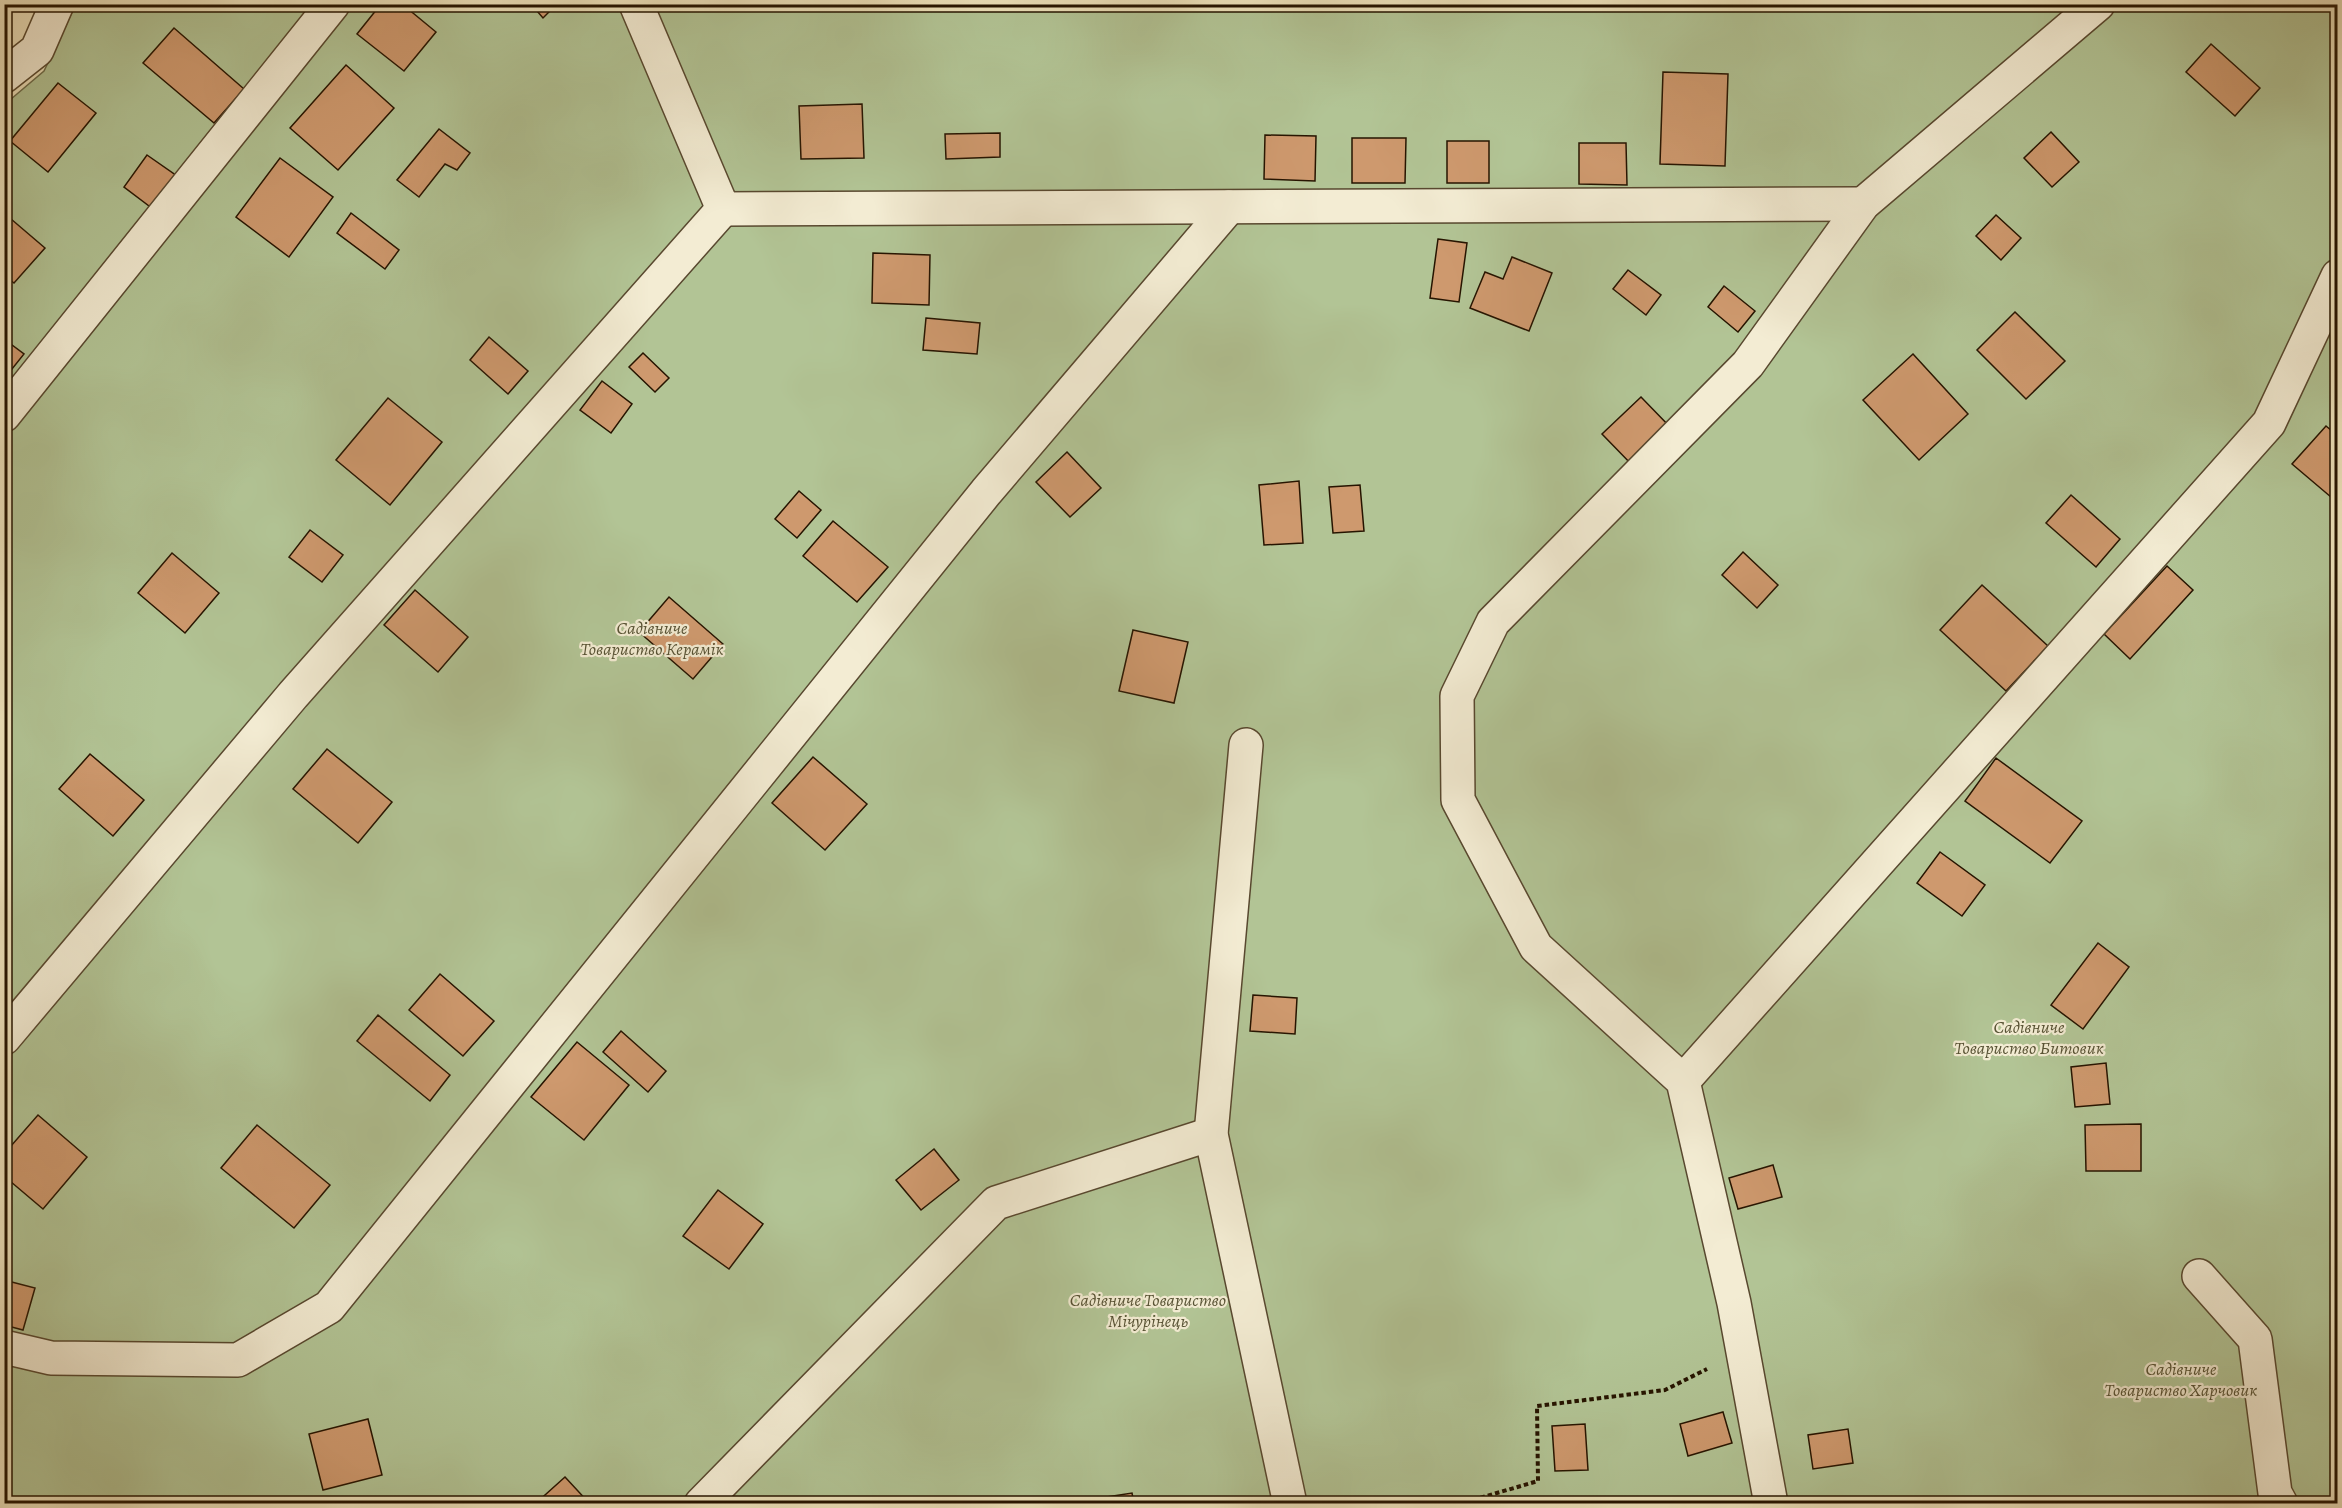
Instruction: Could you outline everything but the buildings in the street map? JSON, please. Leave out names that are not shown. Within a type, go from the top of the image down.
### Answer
[{"type":"street","points":[[4,76],[37,50],[57,4]]},
{"type":"street","points":[[4,416],[333,4]]},
{"type":"street","points":[[636,4],[723,209]]},
{"type":"street","points":[[1771,1503],[1743,1351],[1683,1082],[1536,947],[1458,800],[1457,696],[1493,622],[1748,364],[1863,204],[2098,4]]},
{"type":"street","points":[[4,1038],[293,695],[723,209],[1863,204]]},
{"type":"street","points":[[4,1347],[51,1358],[238,1360],[329,1307],[986,492],[1229,207]]},
{"type":"street","points":[[1683,1082],[2269,423],[2337,276]]},
{"type":"street","points":[[1246,746],[1211,1134],[1290,1503]]},
{"type":"street","points":[[701,1503],[996,1203],[1211,1134]]},
{"type":"street","points":[[2199,1276],[2254,1338],[2275,1493],[2281,1503]]},
{"type":"path","points":[[1459,1503],[1538,1481],[1537,1406],[1665,1390],[1743,1351]]},
{"type":"green space","name":"Садівниче Товариство Керамік","points":[[76,4],[2337,5],[2337,1503],[5,1503],[4,105],[44,71]]},
{"type":"park label","name":"Садівниче Товариство Битовик","points":[[2029,1037]]},
{"type":"park label","name":"Садівниче Товариство Мічурінець","points":[[1148,1310]]},
{"type":"park label","name":"Садівниче Товариство Харчовик","points":[[2181,1379]]}]
